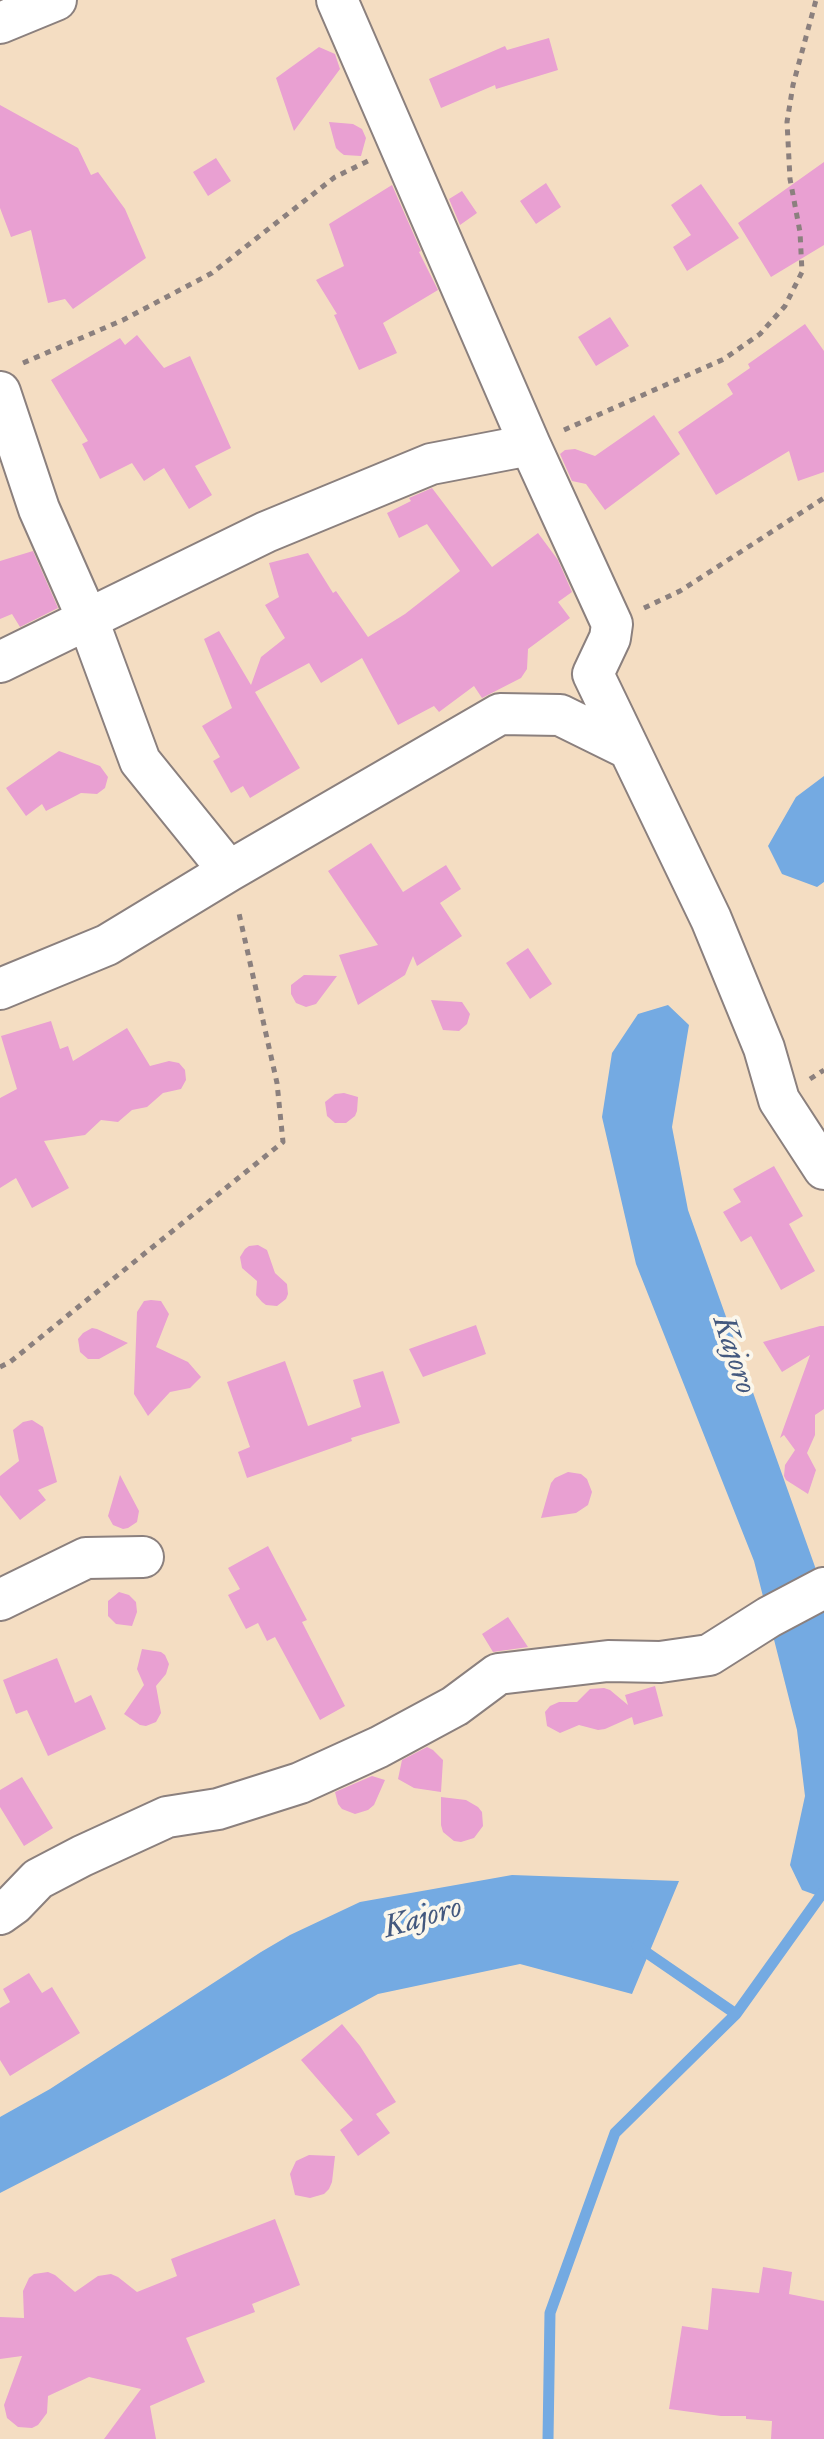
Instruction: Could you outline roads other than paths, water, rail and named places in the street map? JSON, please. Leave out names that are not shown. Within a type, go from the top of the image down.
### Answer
[{"type":"street","points":[[0,23],[56,0]]},
{"type":"street","points":[[337,0],[530,445],[612,624],[610,638],[593,674],[711,919],[764,1048],[779,1100],[824,1169]]},
{"type":"street","points":[[6,380],[39,509],[88,620],[140,761],[229,871]]},
{"type":"street","points":[[0,662],[266,532],[431,464],[530,445]]},
{"type":"street","points":[[0,989],[107,945],[500,714],[560,715],[629,749]]},
{"type":"street","points":[[0,1600],[86,1558],[143,1557]]},
{"type":"street","points":[[0,1914],[38,1879],[82,1856],[167,1817],[218,1809],[300,1783],[379,1747],[455,1706],[498,1674],[608,1661],[660,1662],[709,1655],[769,1617],[824,1588]]},
{"type":"water","points":[[824,776],[824,882],[817,887],[782,874],[768,846],[796,797]]},
{"type":"water","points":[[668,1005],[689,1025],[672,1127],[688,1210],[824,1592],[824,1898],[802,1890],[790,1865],[805,1796],[797,1730],[754,1561],[636,1264],[602,1117],[612,1053],[638,1014]]},
{"type":"water","points":[[512,1875],[679,1881],[632,1994],[520,1964],[378,1994],[226,2077],[0,2193],[0,2117],[50,2089],[261,1952],[360,1902]]},
{"type":"waterway","points":[[548,2439],[550,2313],[615,2133],[736,2014],[824,1891]]},
{"type":"waterway","name":"Kajoro","points":[[637,1946],[736,2014]]}]
